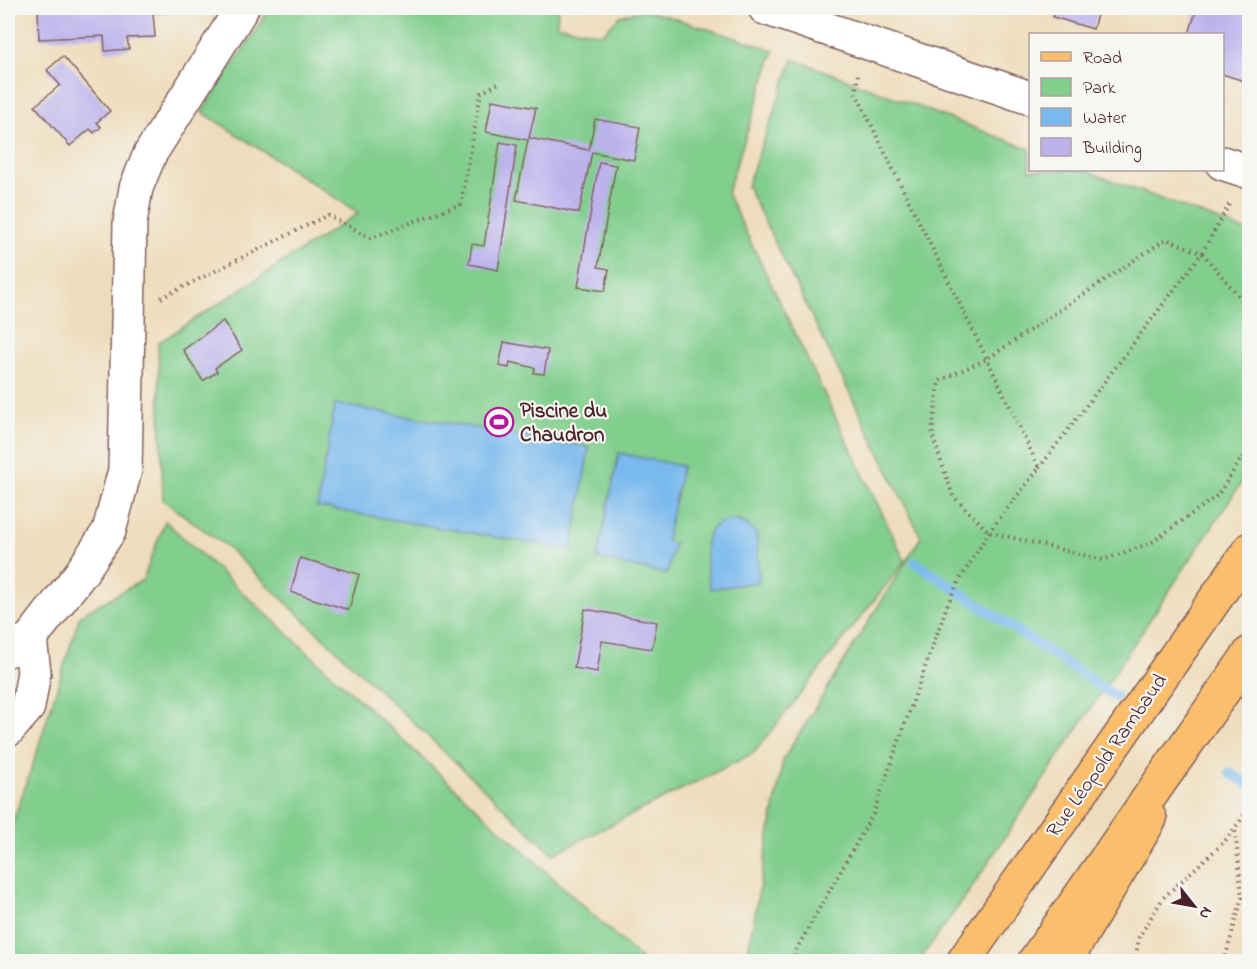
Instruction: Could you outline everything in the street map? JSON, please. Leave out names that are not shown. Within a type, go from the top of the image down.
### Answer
[{"type":"main road","name":"Rue Léopold Rambaud","points":[[963,962],[1250,549]]},
{"type":"main road","points":[[1034,962],[1250,653]]},
{"type":"main road","points":[[1065,962],[1250,653]]},
{"type":"street","points":[[8,730],[28,707],[34,672],[19,645],[81,573],[109,531],[125,470],[130,223],[136,189],[150,154],[242,8]]},
{"type":"street","points":[[784,10],[860,40],[1029,98]]},
{"type":"path","points":[[860,40],[856,93],[1039,468]]},
{"type":"path","points":[[129,315],[328,215],[371,238],[461,204],[481,93],[501,82]]},
{"type":"path","points":[[793,962],[795,950],[873,814],[948,603],[959,581],[989,532],[1202,253],[1240,169]]},
{"type":"path","points":[[1250,309],[1202,253],[1166,239],[987,359],[939,381],[932,435],[953,496],[989,532],[1103,560],[1151,543],[1218,495],[1250,445]]},
{"type":"path","points":[[1135,962],[1139,936],[1163,898],[1225,841],[1250,808]]},
{"type":"path","points":[[1224,962],[1242,898],[1235,828]]},
{"type":"green space","name":"Piscine du Chaudron","points":[[270,8],[558,8],[557,25],[602,34],[620,16],[643,10],[774,50],[727,193],[905,561],[754,753],[553,854],[227,547],[163,500],[158,343],[359,213],[202,112]]},
{"type":"green space","points":[[793,59],[1029,149],[1029,171],[1087,171],[1249,232],[1249,471],[968,893],[919,961],[746,961],[783,760],[921,537],[747,186]]},
{"type":"green space","points":[[165,521],[643,961],[8,961],[8,836],[80,615],[143,580]]},
{"type":"water","name":"Piscine du Chaudron","points":[[335,404],[589,447],[572,550],[317,507]]},
{"type":"water","points":[[619,453],[682,466],[666,541],[674,543],[667,574],[597,559]]},
{"type":"water","points":[[735,520],[748,525],[757,535],[759,582],[710,589],[706,562],[708,535],[720,523]]},
{"type":"building","points":[[38,8],[172,8],[172,12],[153,13],[155,37],[127,38],[129,49],[105,51],[104,36],[39,39]]},
{"type":"building","points":[[1045,8],[1099,8],[1093,29],[1053,17],[1055,11]]},
{"type":"building","points":[[1197,8],[1250,8],[1250,83],[1224,75],[1224,33],[1189,33]]},
{"type":"building","points":[[63,56],[110,111],[97,122],[101,127],[94,133],[90,129],[70,146],[35,106],[60,85],[47,70]]},
{"type":"building","points":[[492,100],[536,108],[529,138],[589,150],[595,119],[640,127],[634,160],[592,152],[579,213],[516,200],[528,140],[486,132]]},
{"type":"building","points":[[500,142],[517,145],[498,270],[469,264],[472,244],[484,246]]},
{"type":"building","points":[[599,162],[616,165],[598,267],[609,269],[605,291],[578,287]]},
{"type":"building","points":[[223,321],[242,350],[215,368],[217,372],[203,381],[183,350]]},
{"type":"building","points":[[504,342],[548,350],[544,374],[534,373],[535,368],[510,362],[509,368],[499,366]]},
{"type":"building","points":[[300,558],[359,574],[349,610],[291,592]]},
{"type":"building","points":[[585,609],[657,622],[652,649],[602,641],[597,672],[574,668]]},
{"type":"waterway","points":[[915,562],[1116,697]]},
{"type":"waterway","points":[[1230,773],[1250,785]]},
{"type":"place","name":"Piscine du Chaudron","points":[[499,422]]}]
